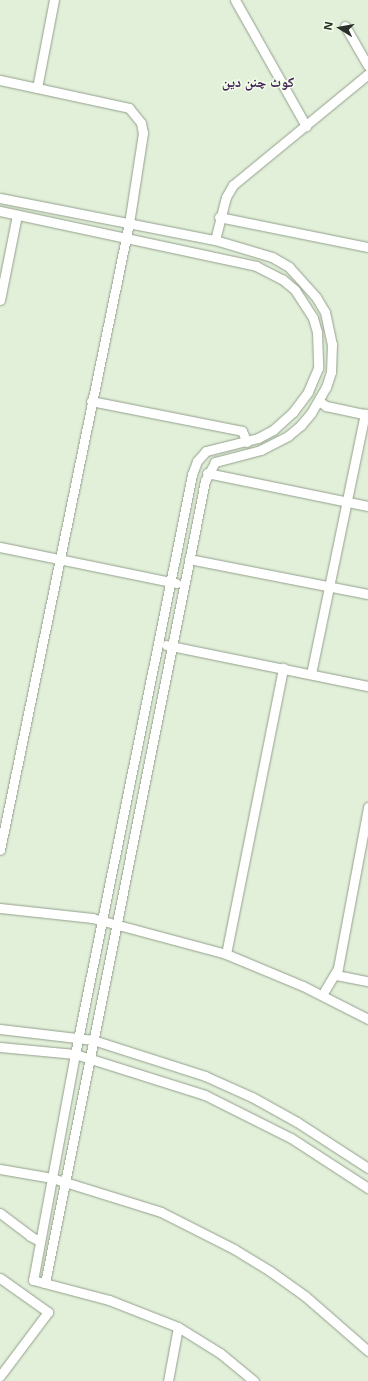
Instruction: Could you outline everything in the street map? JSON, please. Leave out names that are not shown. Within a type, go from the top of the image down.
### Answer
[{"type":"street","points":[[37,88],[54,0]]},
{"type":"street","points":[[235,0],[306,126]]},
{"type":"street","points":[[345,26],[368,66]]},
{"type":"street","points":[[215,240],[219,217],[226,197],[233,185],[368,74]]},
{"type":"street","points":[[0,80],[119,104],[129,108],[141,123],[143,145],[129,224],[58,558],[0,850]]},
{"type":"street","points":[[0,198],[215,240],[272,257],[289,267],[316,298],[325,312],[332,344],[331,372],[319,401],[301,425],[288,436],[261,450],[215,462],[207,473],[170,646],[45,1283]]},
{"type":"street","points":[[0,211],[256,266],[282,279],[306,305],[313,318],[319,344],[318,368],[314,381],[301,403],[283,422],[247,442],[214,448],[206,451],[197,462],[158,644],[103,921],[78,1038],[33,1280],[109,1300],[178,1327],[220,1353],[254,1381]]},
{"type":"street","points":[[0,300],[17,215]]},
{"type":"street","points":[[219,217],[368,247]]},
{"type":"street","points":[[91,401],[242,432],[247,442]]},
{"type":"street","points":[[311,674],[367,414],[326,406],[319,401]]},
{"type":"street","points":[[207,473],[368,506]]},
{"type":"street","points":[[0,547],[184,584]]},
{"type":"street","points":[[189,559],[368,594]]},
{"type":"street","points":[[158,644],[368,686]]},
{"type":"street","points":[[226,954],[283,668]]},
{"type":"street","points":[[322,995],[336,975],[368,807]]},
{"type":"street","points":[[0,908],[103,921],[226,954],[322,995],[368,1020]]},
{"type":"street","points":[[336,975],[368,980]]},
{"type":"street","points":[[0,1029],[93,1040],[205,1076],[252,1097],[336,1146],[368,1168]]},
{"type":"street","points":[[0,1047],[75,1054],[205,1095],[291,1138],[368,1188]]},
{"type":"street","points":[[0,1169],[52,1178],[161,1212],[234,1249],[305,1296],[368,1351]]},
{"type":"street","points":[[0,1213],[30,1236],[40,1241]]},
{"type":"street","points":[[0,1278],[48,1312],[0,1376]]},
{"type":"street","points":[[168,1381],[178,1327]]},
{"type":"district","name":"کوٹ چنن دین","points":[[258,82]]}]
